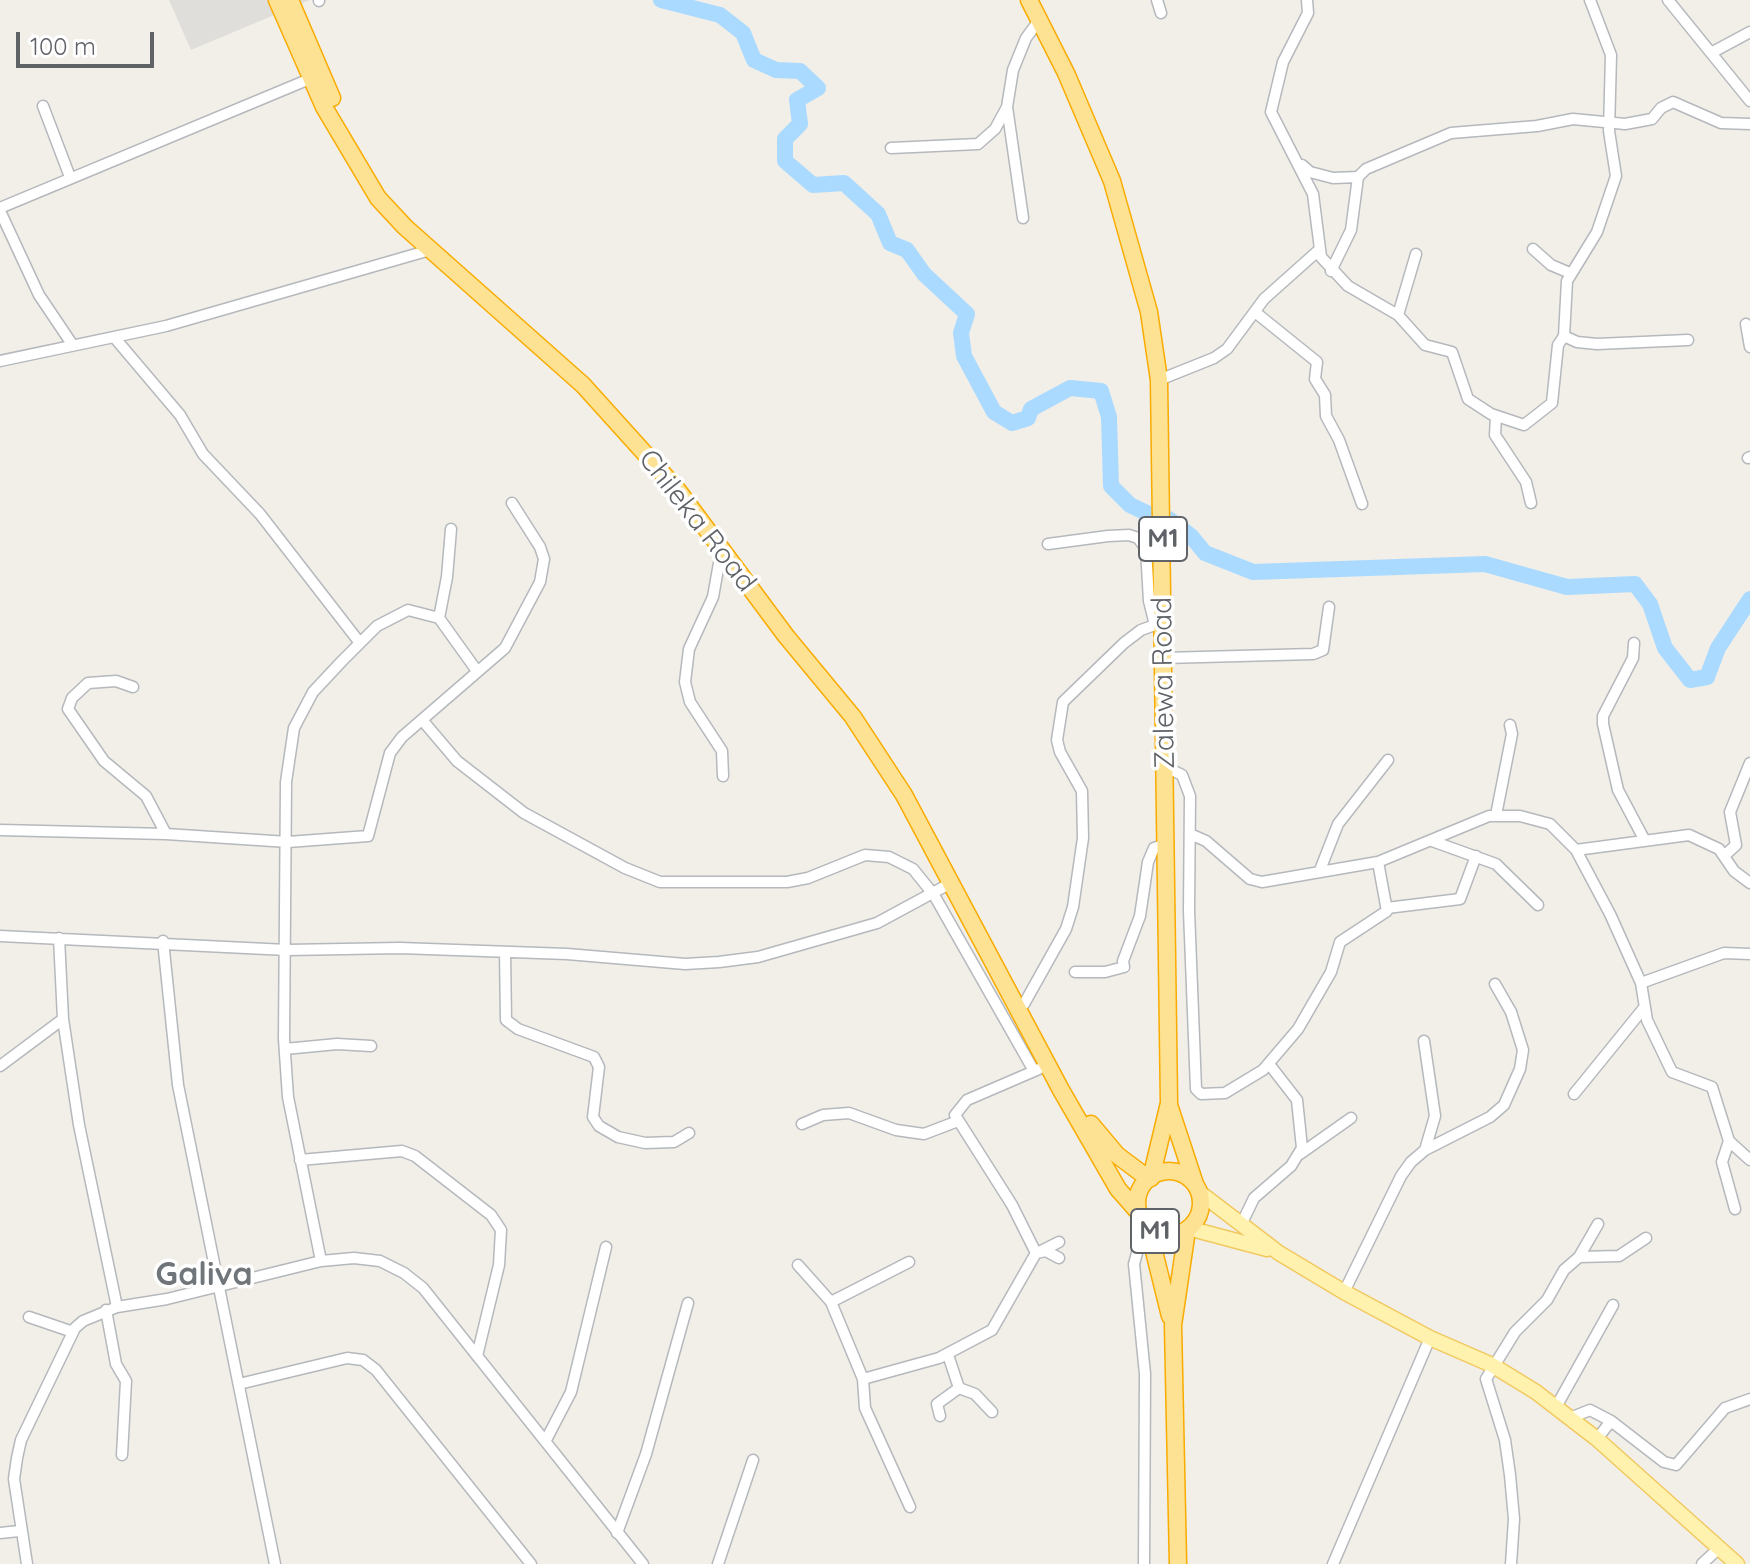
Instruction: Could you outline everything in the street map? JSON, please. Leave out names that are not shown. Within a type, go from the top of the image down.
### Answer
[{"type":"highway","name":"Chileka Road","points":[[277,0],[317,76]]},
{"type":"highway","name":"Chileka Road","points":[[290,0],[344,143],[378,198],[430,250],[583,385],[676,488],[721,552],[876,749],[951,883],[1041,1068],[1061,1090],[1118,1189],[1145,1225]]},
{"type":"highway","name":"Zalewa Road","points":[[1029,0],[1112,181],[1149,312],[1159,380],[1159,624],[1164,658],[1169,1103],[1150,1178]]},
{"type":"highway","points":[[317,76],[387,193],[595,387],[682,484],[758,586],[858,710],[913,794],[1024,1004],[1099,1137],[1117,1155],[1150,1178]]},
{"type":"highway","name":"Zalewa Road","points":[[1169,1103],[1197,1188]]},
{"type":"highway","name":"M1","points":[[1173,1325],[1145,1225],[1140,1191],[1150,1178],[1163,1172],[1177,1173],[1197,1188],[1200,1212],[1188,1229],[1173,1325],[1178,1564]]},
{"type":"highway","name":"M1","points":[[1145,1225],[1167,1235],[1188,1229]]},
{"type":"main road","points":[[1197,1188],[1279,1253],[1430,1338],[1492,1365],[1556,1407],[1597,1439],[1737,1564]]},
{"type":"main road","points":[[1188,1229],[1279,1253]]},
{"type":"street","points":[[1157,0],[1161,13]]},
{"type":"street","points":[[1307,0],[1308,13],[1283,62],[1271,112],[1274,125],[1298,162],[1317,208],[1320,249],[1331,271],[1348,286],[1398,315],[1425,345],[1452,352],[1468,399],[1496,416],[1524,425],[1552,403],[1558,345],[1564,336],[1570,273],[1597,232],[1616,176],[1610,124],[1611,55],[1590,0]]},
{"type":"street","points":[[1668,0],[1750,101]]},
{"type":"street","points":[[1023,218],[1007,107],[1013,70],[1026,38],[1040,19]]},
{"type":"street","points":[[1711,53],[1750,32]]},
{"type":"street","points":[[72,344],[39,295],[0,209],[70,177],[317,76]]},
{"type":"street","points":[[1331,271],[1354,222],[1358,177],[1366,169],[1451,133],[1537,126],[1573,119],[1610,124],[1652,119],[1665,105],[1673,102],[1721,123],[1750,124]]},
{"type":"street","points":[[43,106],[70,177]]},
{"type":"street","points":[[891,148],[978,144],[995,129],[1007,107]]},
{"type":"street","points":[[1298,162],[1320,175],[1358,177]]},
{"type":"street","points":[[1159,380],[1227,349],[1286,276],[1320,249]]},
{"type":"street","points":[[1533,249],[1551,265],[1570,273]]},
{"type":"street","points":[[0,361],[205,315],[306,283],[430,250]]},
{"type":"street","points":[[1398,315],[1416,254]]},
{"type":"street","points":[[1255,312],[1317,362],[1315,379],[1325,395],[1326,416],[1339,440],[1362,504]]},
{"type":"street","points":[[1746,324],[1750,347]]},
{"type":"street","points":[[1564,336],[1577,342],[1597,344],[1688,340]]},
{"type":"street","points":[[114,337],[180,415],[203,454],[260,514],[360,643]]},
{"type":"street","points":[[1496,416],[1495,435],[1526,482],[1531,503]]},
{"type":"street","points":[[0,830],[166,834],[288,842],[368,836],[390,753],[402,737],[505,648],[544,571],[540,547],[512,503]]},
{"type":"street","points":[[439,618],[447,577],[451,529]]},
{"type":"street","points":[[1024,1004],[1066,929],[1073,907],[1083,838],[1082,791],[1060,752],[1059,714],[1069,694],[1124,643],[1159,624],[1149,601],[1146,549],[1138,538],[1108,536],[1048,544]]},
{"type":"street","points":[[721,552],[708,612],[689,649],[685,682],[690,702],[722,751],[723,776]]},
{"type":"street","points":[[1164,658],[1313,654],[1323,650],[1329,607]]},
{"type":"street","points":[[321,1261],[288,1097],[285,1049],[286,782],[294,728],[313,692],[360,643],[377,626],[408,610],[439,618],[477,671]]},
{"type":"street","points":[[1634,643],[1633,658],[1606,709],[1603,724],[1618,790],[1629,804],[1644,839]]},
{"type":"street","points":[[133,687],[116,681],[88,683],[72,698],[68,709],[104,761],[146,796],[166,834]]},
{"type":"street","points":[[423,721],[457,761],[524,813],[625,868],[660,882],[787,882],[808,878],[865,855],[879,855],[920,874],[1041,1068],[967,1100],[955,1115],[1038,1252],[1059,1258]]},
{"type":"street","points":[[1496,815],[1512,734],[1510,725]]},
{"type":"street","points":[[1320,870],[1338,824],[1388,760]]},
{"type":"street","points":[[1724,856],[1736,845],[1730,812],[1750,763]]},
{"type":"street","points":[[1166,767],[1182,775],[1188,784],[1196,1089],[1204,1095],[1225,1093],[1269,1064],[1311,1010],[1335,963],[1340,942],[1387,908],[1460,899],[1476,856]]},
{"type":"street","points":[[1190,834],[1206,841],[1250,879],[1262,882],[1378,862],[1475,820],[1496,815],[1520,816],[1550,824],[1576,850],[1610,914],[1641,983],[1643,1009],[1672,1072],[1712,1087],[1718,1097],[1729,1141],[1722,1162],[1735,1209]]},
{"type":"street","points":[[1576,850],[1689,835],[1714,846],[1734,871],[1750,883]]},
{"type":"street","points":[[1432,841],[1496,864],[1538,905]]},
{"type":"street","points":[[1075,972],[1105,972],[1124,967],[1123,961],[1140,916],[1148,862],[1154,848],[1166,844]]},
{"type":"street","points":[[1378,862],[1387,908]]},
{"type":"street","points":[[0,936],[163,941],[287,950],[400,948],[505,952],[685,964],[758,957],[877,923],[934,895],[951,883]]},
{"type":"street","points":[[59,938],[63,1019],[79,1125],[111,1308],[116,1364],[126,1381],[122,1455]]},
{"type":"street","points":[[163,941],[178,1085],[275,1564]]},
{"type":"street","points":[[505,952],[506,1020],[518,1029],[594,1057],[599,1067],[593,1117],[599,1126],[618,1137],[645,1143],[674,1142],[689,1133]]},
{"type":"street","points":[[1641,983],[1724,953],[1750,954]]},
{"type":"street","points":[[1344,1292],[1401,1176],[1425,1150],[1490,1117],[1504,1105],[1520,1069],[1523,1050],[1495,984]]},
{"type":"street","points":[[1574,1094],[1643,1009]]},
{"type":"street","points":[[0,1066],[63,1019]]},
{"type":"street","points":[[1424,1041],[1435,1116],[1425,1150]]},
{"type":"street","points":[[285,1049],[346,1043],[371,1046]]},
{"type":"street","points":[[1269,1064],[1297,1100],[1300,1154]]},
{"type":"street","points":[[802,1124],[823,1115],[849,1113],[896,1130],[924,1134],[958,1121]]},
{"type":"street","points":[[1241,1225],[1254,1198],[1300,1154],[1351,1118]]},
{"type":"street","points":[[1729,1141],[1750,1160]]},
{"type":"street","points":[[300,1160],[402,1151],[415,1156],[491,1215],[501,1230],[499,1265],[477,1356]]},
{"type":"street","points":[[1511,1564],[1512,1491],[1505,1440],[1486,1379],[1515,1332],[1547,1300],[1564,1270],[1579,1257],[1598,1224]]},
{"type":"street","points":[[1144,1564],[1145,1374],[1134,1264],[1145,1225]]},
{"type":"street","points":[[1579,1257],[1613,1258],[1646,1238]]},
{"type":"street","points":[[863,1379],[948,1355],[977,1341],[998,1324],[1038,1252],[1059,1242]]},
{"type":"street","points":[[546,1440],[571,1392],[606,1247]]},
{"type":"street","points":[[27,1564],[19,1531],[14,1479],[21,1440],[73,1332],[83,1321],[111,1308],[218,1287],[321,1261],[354,1258],[380,1261],[404,1273],[423,1288],[643,1564]]},
{"type":"street","points":[[831,1302],[909,1262]]},
{"type":"street","points":[[798,1265],[831,1302],[863,1379],[862,1399],[910,1507]]},
{"type":"street","points":[[617,1533],[646,1454],[688,1303]]},
{"type":"street","points":[[1556,1407],[1613,1305]]},
{"type":"street","points":[[29,1317],[73,1332]]},
{"type":"street","points":[[1333,1564],[1430,1338]]},
{"type":"street","points":[[948,1355],[959,1388]]},
{"type":"street","points":[[239,1384],[347,1358],[363,1360],[376,1370],[531,1564]]},
{"type":"street","points":[[959,1388],[975,1394],[992,1412]]},
{"type":"street","points":[[940,1416],[937,1404],[959,1388]]},
{"type":"street","points":[[1570,1418],[1590,1410],[1611,1421],[1664,1462],[1676,1465],[1725,1408],[1737,1400],[1750,1399]]},
{"type":"street","points":[[1597,1439],[1611,1421]]},
{"type":"street","points":[[718,1564],[753,1460]]},
{"type":"street","points":[[0,1533],[19,1531]]},
{"type":"street","points":[[1702,1564],[1719,1548]]},
{"type":"shaded area","points":[[169,0],[310,0],[191,50]]},
{"type":"waterway","points":[[661,0],[720,15],[743,33],[754,60],[776,70],[800,71],[818,88],[797,100],[800,124],[785,139],[785,161],[813,185],[844,183],[878,214],[890,243],[907,250],[924,274],[967,314],[961,333],[964,356],[994,412],[1012,423],[1028,418],[1031,409],[1070,388],[1101,391],[1109,417],[1111,486],[1130,505],[1155,517]]},
{"type":"waterway","points":[[1169,519],[1191,536],[1205,553],[1253,572],[1485,564],[1567,587],[1635,584],[1650,604],[1665,648],[1690,680],[1707,677],[1718,648],[1750,599]]},
{"type":"district","name":"Galiva","points":[[204,1275]]}]
